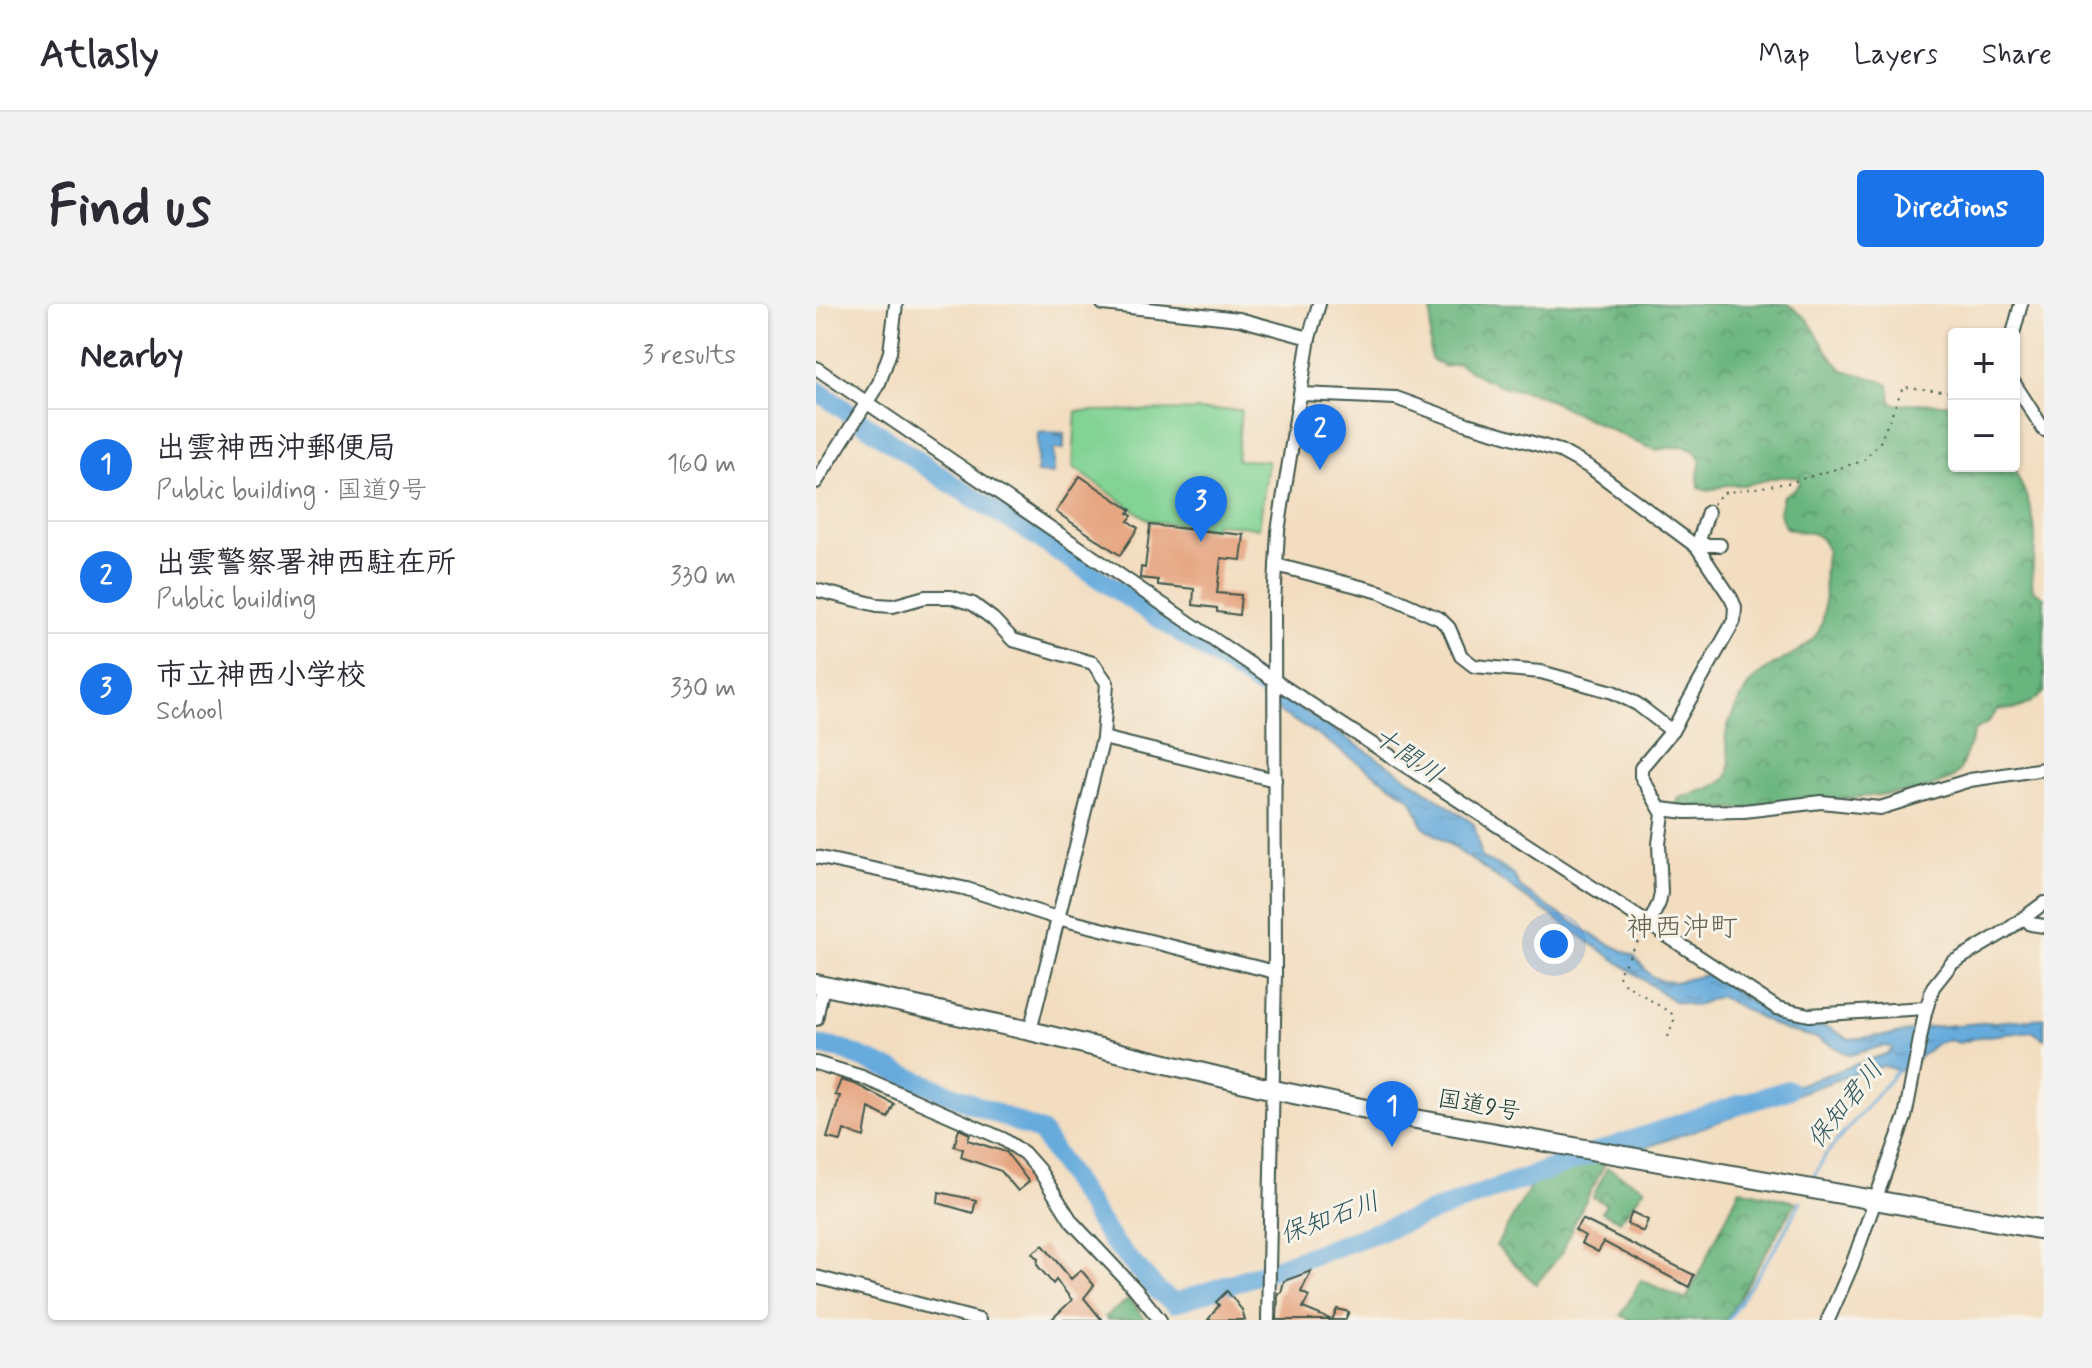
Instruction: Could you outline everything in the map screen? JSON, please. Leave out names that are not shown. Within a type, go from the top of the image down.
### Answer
[{"type":"highway","name":"国道9号","points":[[820,985],[1030,1031],[1274,1090],[1410,1118],[2044,1230]]},
{"type":"street","points":[[816,482],[879,383],[890,352],[896,304]]},
{"type":"street","points":[[1103,304],[1239,319],[1309,338]]},
{"type":"street","points":[[1239,319],[1240,304]]},
{"type":"street","points":[[1268,1320],[1274,1090],[1276,565],[1278,531],[1309,338],[1319,304]]},
{"type":"street","points":[[2015,328],[2021,304]]},
{"type":"street","points":[[816,368],[1275,684],[1777,1008],[1809,1015],[1926,1011]]},
{"type":"street","points":[[2020,392],[2044,430]]},
{"type":"street","points":[[1301,394],[1396,398],[1467,424],[1560,451],[1591,468],[1698,546],[1722,582],[1731,598],[1735,615],[1727,637],[1672,731],[1640,770],[1662,809],[1659,844],[1661,893],[1648,925]]},
{"type":"street","points":[[1698,546],[1708,512]]},
{"type":"street","points":[[1698,546],[1720,545]]},
{"type":"street","points":[[1276,565],[1380,592],[1440,619],[1449,628],[1461,656],[1474,666],[1541,672],[1613,692],[1637,704],[1672,731]]},
{"type":"street","points":[[816,590],[877,605],[893,606],[925,597],[951,597],[973,604],[1013,640],[1093,663],[1107,683],[1103,738],[1030,1031]]},
{"type":"street","points":[[1103,738],[1275,780]]},
{"type":"street","points":[[1662,809],[1686,812],[1744,811],[1821,802],[1880,808],[1970,780],[2044,769]]},
{"type":"street","points":[[816,857],[967,889],[1057,918],[1275,972]]},
{"type":"street","points":[[1828,1320],[1852,1265],[1905,1117],[1933,987],[1952,963],[2044,903]]},
{"type":"street","points":[[2025,918],[2031,924],[2044,926]]},
{"type":"street","points":[[816,1019],[820,985]]},
{"type":"street","points":[[816,1063],[862,1077],[1003,1139],[1024,1153],[1039,1170],[1072,1222],[1160,1320]]},
{"type":"street","points":[[816,1277],[979,1320]]},
{"type":"path","points":[[1708,512],[1722,493],[1788,483],[1863,461],[1880,442],[1903,387],[1948,391]]},
{"type":"path","points":[[1648,925],[1618,975],[1624,983],[1672,1014],[1674,1020],[1668,1037]]},
{"type":"green space","points":[[1431,304],[1788,304],[1808,320],[1843,370],[1889,385],[1891,402],[1902,405],[1948,404],[1948,472],[2016,472],[2034,524],[2033,590],[2044,597],[2044,693],[2023,706],[1999,709],[1987,723],[1975,730],[1960,770],[1952,779],[1920,791],[1741,809],[1675,806],[1679,798],[1710,788],[1727,778],[1730,765],[1727,730],[1745,691],[1763,672],[1809,643],[1822,623],[1827,550],[1814,534],[1785,527],[1779,511],[1783,496],[1800,483],[1798,477],[1726,485],[1708,491],[1699,487],[1701,460],[1695,451],[1682,446],[1656,450],[1537,394],[1508,388],[1457,363],[1445,367],[1431,359]]},
{"type":"green space","points":[[1241,410],[1237,460],[1268,461],[1259,528],[1215,523],[1214,529],[1150,521],[1073,467],[1076,411]]},
{"type":"green space","points":[[1579,1159],[1605,1164],[1562,1253],[1536,1284],[1496,1246],[1530,1187],[1518,1188],[1523,1181]]},
{"type":"green space","points":[[1607,1168],[1645,1188],[1620,1221],[1602,1212],[1606,1204],[1593,1197]]},
{"type":"green space","points":[[1740,1189],[1796,1202],[1726,1320],[1630,1320],[1621,1315],[1641,1280],[1686,1300]]},
{"type":"green space","points":[[1129,1299],[1146,1320],[1107,1320],[1105,1317]]},
{"type":"water","points":[[1038,432],[1064,433],[1064,449],[1054,449],[1054,474],[1037,473]]},
{"type":"water","points":[[1278,694],[1474,824],[1482,858],[1506,869],[1521,888],[1547,906],[1597,938],[1634,956],[1651,976],[1662,981],[1711,976],[1771,1013],[1788,1020],[1829,1028],[1849,1039],[1931,1027],[2044,1018],[2044,1039],[2032,1031],[1979,1037],[1959,1043],[1950,1040],[1937,1043],[1905,1070],[1885,1066],[1870,1068],[1636,1151],[1618,1148],[1886,1054],[1892,1050],[1891,1047],[1882,1046],[1850,1055],[1814,1037],[1784,1030],[1719,996],[1695,1006],[1674,1001],[1423,826],[1412,800],[1278,711]]},
{"type":"building","points":[[1080,476],[1131,510],[1128,513],[1132,516],[1128,521],[1138,528],[1120,555],[1056,512]]},
{"type":"building","points":[[1150,525],[1244,535],[1241,560],[1221,558],[1217,593],[1241,595],[1239,615],[1193,605],[1194,589],[1158,585],[1158,580],[1140,578],[1141,567],[1145,568]]},
{"type":"building","points":[[841,1080],[894,1104],[888,1118],[869,1108],[864,1137],[844,1130],[841,1141],[827,1138],[840,1096],[835,1095]]},
{"type":"building","points":[[959,1129],[970,1134],[968,1140],[1006,1152],[1029,1182],[1018,1191],[1001,1171],[961,1157],[963,1149],[954,1146]]},
{"type":"building","points":[[939,1192],[976,1200],[973,1213],[938,1203]]},
{"type":"building","points":[[1632,1212],[1648,1220],[1643,1232],[1627,1224]]},
{"type":"building","points":[[1582,1219],[1694,1275],[1689,1287],[1604,1242],[1598,1252],[1581,1243],[1585,1236],[1575,1230]]},
{"type":"building","points":[[1043,1245],[1071,1279],[1081,1270],[1094,1285],[1084,1298],[1102,1320],[1051,1320],[1072,1300],[1056,1280],[1053,1284],[1037,1265],[1038,1259],[1032,1253]]},
{"type":"building","points":[[1311,1271],[1301,1292],[1309,1296],[1303,1308],[1332,1320],[1277,1320],[1278,1293],[1281,1293],[1284,1281]]},
{"type":"building","points":[[1227,1291],[1242,1310],[1245,1320],[1208,1320],[1219,1305],[1216,1302]]},
{"type":"building","points":[[1337,1309],[1349,1312],[1345,1320],[1332,1320]]},
{"type":"waterway","name":"十間川","points":[[816,390],[953,485],[1025,529],[1292,707]]},
{"type":"waterway","name":"保知石川","points":[[816,1045],[841,1049],[1041,1132],[1112,1241],[1158,1291],[1174,1303],[1633,1140],[1788,1090]]},
{"type":"waterway","name":"保知君川","points":[[1812,1180],[1826,1154],[1898,1070]]},
{"type":"waterway","name":"保知君川","points":[[1728,1320],[1777,1245],[1801,1201]]},
{"type":"place","name":"出雲警察署神西駐在所","points":[[1320,470]]},
{"type":"place","name":"市立神西小学校","points":[[1201,542]]},
{"type":"place","name":"出雲神西沖郵便局","points":[[1392,1147]]},
{"type":"district","name":"神西沖町","points":[[1682,928]]}]
